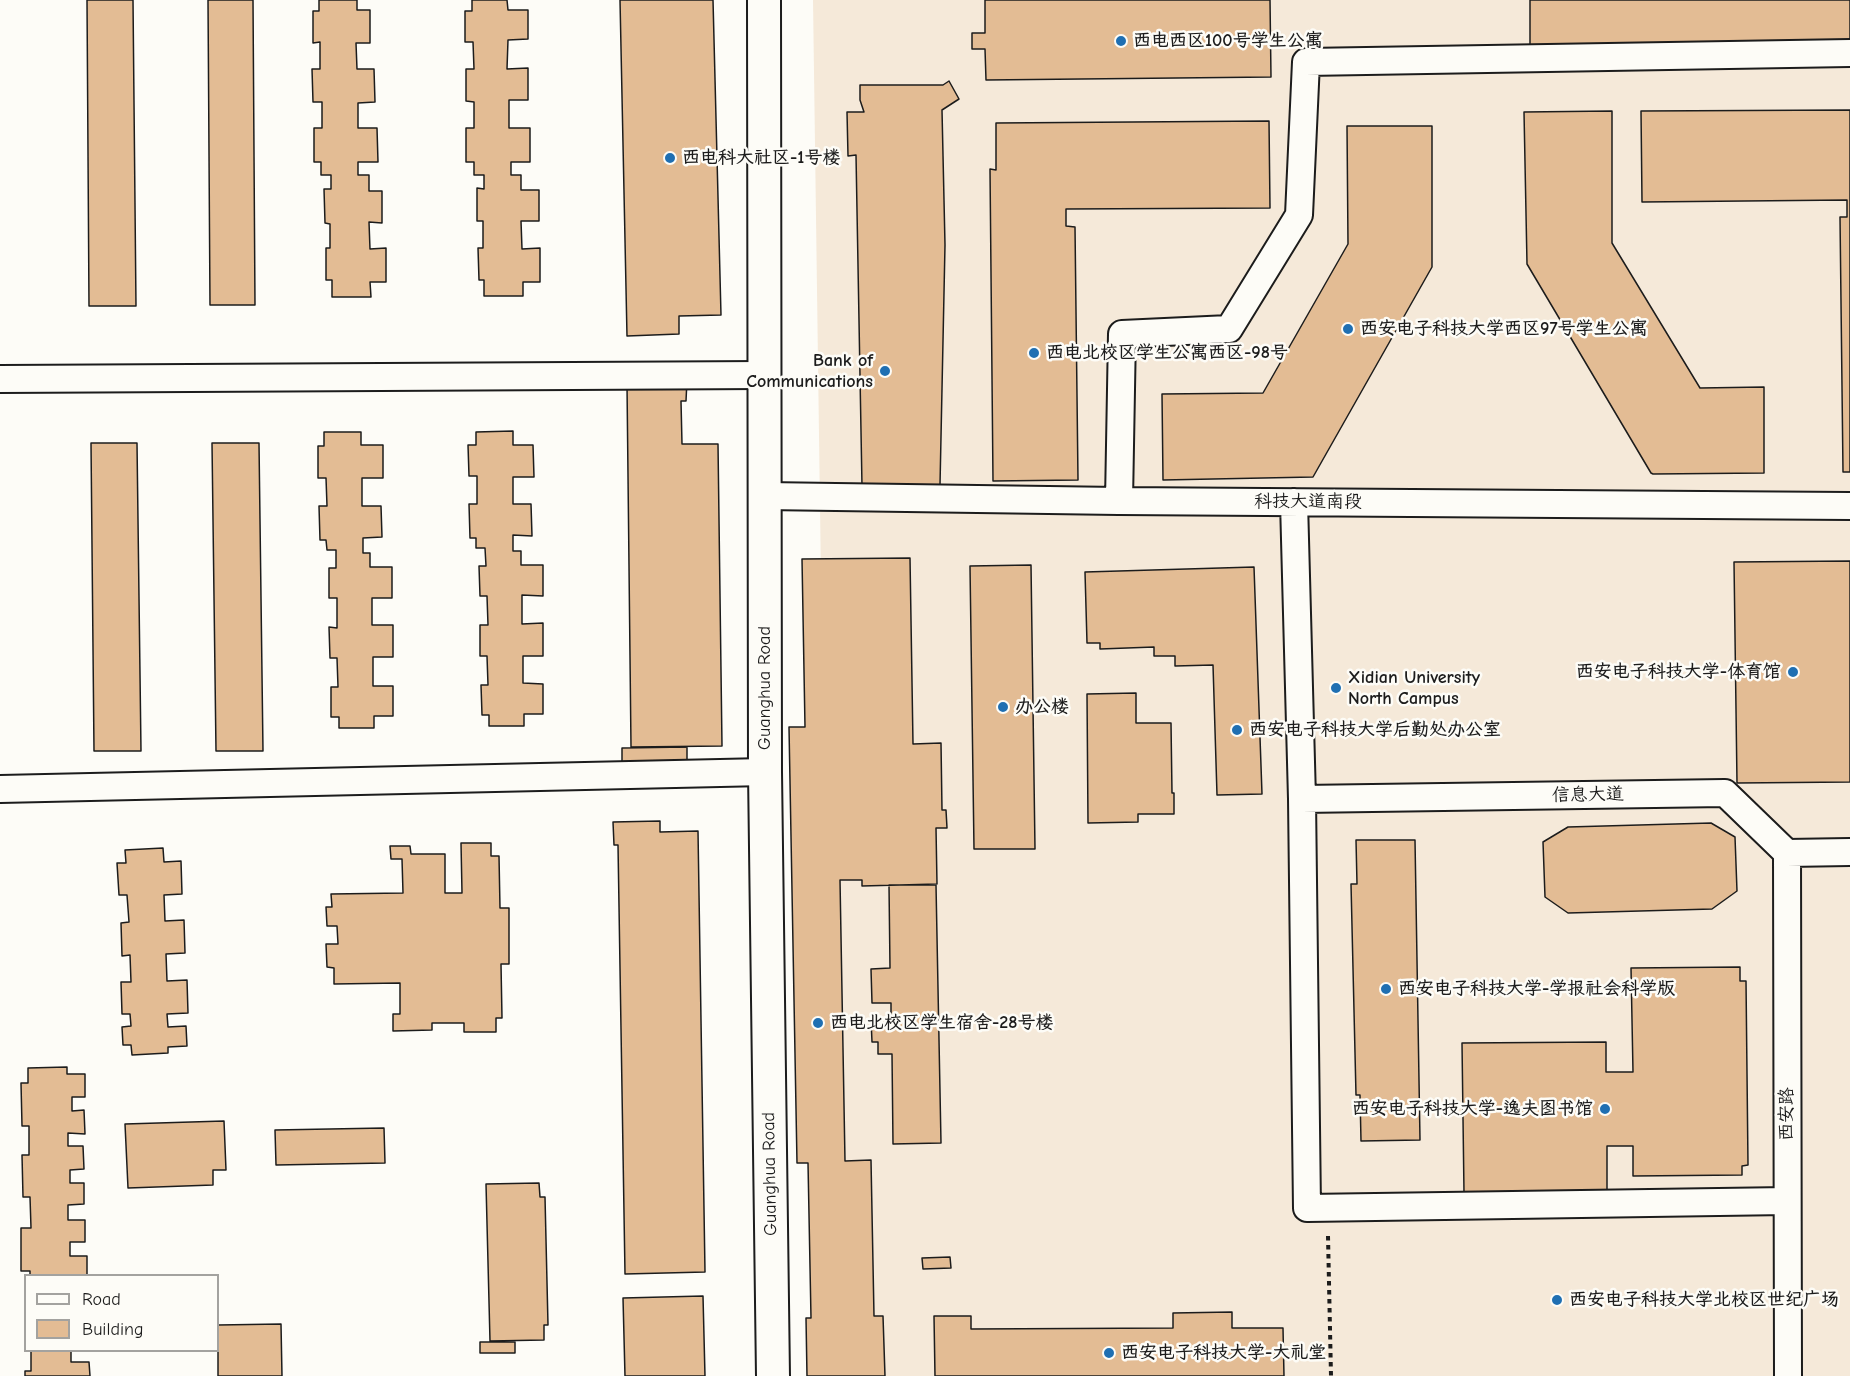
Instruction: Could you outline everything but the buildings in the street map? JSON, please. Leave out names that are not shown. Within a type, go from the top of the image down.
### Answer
[{"type":"street","name":"Guanghua Road","points":[[764,0],[765,772],[773,1376]]},
{"type":"street","points":[[1119,501],[1122,334],[1229,329],[1299,215],[1306,63],[1850,53]]},
{"type":"street","points":[[0,379],[763,375]]},
{"type":"street","name":"科技大道南段","points":[[765,496],[1850,506]]},
{"type":"street","points":[[1294,502],[1302,800],[1307,1208],[1787,1201]]},
{"type":"street","points":[[0,789],[765,772]]},
{"type":"street","name":"信息大道","points":[[1302,800],[1725,793],[1787,853]]},
{"type":"street","points":[[1787,853],[1850,852]]},
{"type":"street","name":"西安路","points":[[1787,853],[1788,1376]]},
{"type":"path","points":[[1328,1207],[1331,1376]]},
{"type":"shaded area","name":"Xidian University North Campus","points":[[813,0],[1850,0],[1850,1376],[832,1376]]},
{"type":"place","name":"西电西区100号学生公寓","points":[[1121,41]]},
{"type":"place","name":"西电科大社区-1号楼","points":[[670,158]]},
{"type":"place","name":"西安电子科技大学西区97号学生公寓","points":[[1348,329]]},
{"type":"place","name":"西电北校区学生公寓西区-98号","points":[[1034,353]]},
{"type":"place","name":"Bank of Communications","points":[[885,371]]},
{"type":"place","name":"西安电子科技大学-体育馆","points":[[1793,672]]},
{"type":"place","name":"Xidian University North Campus","points":[[1336,688]]},
{"type":"place","name":"办公楼","points":[[1003,707]]},
{"type":"place","name":"西安电子科技大学后勤处办公室","points":[[1237,730]]},
{"type":"place","name":"西安电子科技大学-学报社会科学版","points":[[1386,989]]},
{"type":"place","name":"西电北校区学生宿舍-28号楼","points":[[818,1023]]},
{"type":"place","name":"西安电子科技大学-逸夫图书馆","points":[[1605,1109]]},
{"type":"place","name":"西安电子科技大学北校区世纪广场","points":[[1557,1300]]},
{"type":"place","name":"西安电子科技大学-大礼堂","points":[[1109,1353]]}]
